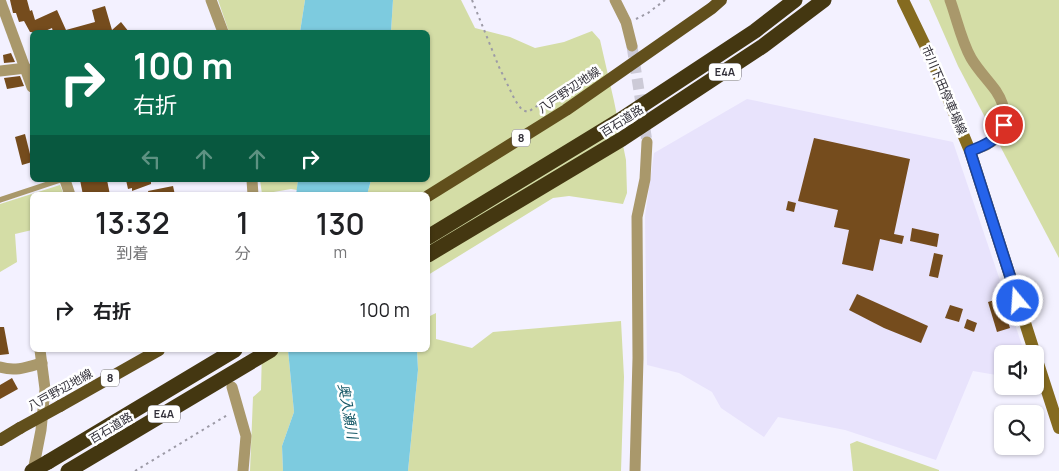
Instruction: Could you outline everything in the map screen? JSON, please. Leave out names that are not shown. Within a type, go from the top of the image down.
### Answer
[{"type":"highway","name":"百石道路","points":[[430,237],[620,120],[755,31],[795,0]]},
{"type":"highway","name":"百石道路","points":[[430,255],[622,139],[763,46],[824,0]]},
{"type":"highway","name":"百石道路","points":[[33,471],[231,352]]},
{"type":"highway","name":"百石道路","points":[[68,471],[265,354]]},
{"type":"main road","name":"八戸野辺地線","points":[[430,195],[566,110],[721,0]]},
{"type":"main road","name":"市川下田停車場線","points":[[903,0],[932,60],[970,151],[1032,345]]},
{"type":"main road","name":"八戸野辺地線","points":[[0,440],[155,352]]},
{"type":"main road","name":"市川下田停車場線","points":[[1044,382],[1059,428]]},
{"type":"street","points":[[0,0],[29,71],[0,71]]},
{"type":"street","points":[[211,0],[222,30]]},
{"type":"street","points":[[615,0],[626,22],[632,46]]},
{"type":"street","points":[[950,0],[970,56],[978,70],[1002,101],[1006,112],[1004,125],[999,134],[987,145],[970,151]]},
{"type":"street","points":[[635,471],[638,358],[638,217],[645,179],[647,142]]},
{"type":"street","points":[[33,471],[41,430],[45,389],[40,352]]},
{"type":"street","points":[[0,367],[9,370],[42,362]]},
{"type":"street","points":[[232,387],[246,436],[243,471]]},
{"type":"lane","points":[[0,200],[54,182]]},
{"type":"path","points":[[472,0],[499,67],[522,110],[528,112],[585,74]]},
{"type":"path","points":[[626,22],[648,13],[665,0]]},
{"type":"path","points":[[135,471],[238,410]]},
{"type":"shaded area","points":[[747,99],[953,142],[1022,345],[994,345],[994,375],[973,371],[936,460],[845,430],[778,417],[764,437],[721,408],[712,392],[679,373],[647,365],[645,216],[654,153]]},
{"type":"green space","points":[[218,0],[305,0],[300,30],[228,30]]},
{"type":"green space","points":[[393,0],[461,0],[475,28],[510,37],[535,48],[564,42],[592,31],[600,40],[626,160],[627,193],[623,204],[569,196],[553,198],[430,274],[430,192],[368,192],[370,182],[430,182],[430,30],[391,30]]},
{"type":"green space","points":[[929,0],[1059,0],[1059,258],[958,66]]},
{"type":"green space","points":[[260,182],[298,182],[297,190],[262,192]]},
{"type":"green space","points":[[60,185],[63,192],[38,192]]},
{"type":"green space","points":[[30,194],[30,230],[15,234],[17,262],[0,272],[0,204]]},
{"type":"green space","points":[[436,313],[436,339],[472,348],[493,332],[621,321],[624,377],[621,471],[408,471],[418,370],[417,352],[430,352],[430,316]]},
{"type":"green space","points":[[262,352],[288,352],[294,412],[282,446],[283,471],[250,471],[253,397],[261,390]]},
{"type":"green space","points":[[857,441],[939,471],[853,471],[850,444]]},
{"type":"water","points":[[305,0],[393,0],[391,30],[300,30]]},
{"type":"water","points":[[298,182],[370,182],[368,192],[296,192]]},
{"type":"water","name":"奥入瀬川","points":[[288,352],[417,352],[418,370],[408,471],[283,471],[282,446],[294,412]]},
{"type":"building","points":[[10,0],[27,0],[35,20],[57,10],[66,30],[52,30],[52,28],[48,30],[30,30],[30,32],[24,21],[19,22],[16,13],[13,13]]},
{"type":"building","points":[[105,6],[112,30],[66,30],[95,22],[92,10]]},
{"type":"building","points":[[121,22],[127,30],[112,30]]},
{"type":"building","points":[[11,53],[15,62],[4,63],[3,55]]},
{"type":"building","points":[[20,76],[24,86],[7,89],[4,78]]},
{"type":"building","points":[[25,134],[30,163],[22,165],[15,137]]},
{"type":"building","points":[[814,138],[910,159],[894,234],[904,236],[902,244],[880,239],[873,271],[842,264],[849,230],[834,227],[838,210],[798,201]]},
{"type":"building","points":[[80,182],[107,182],[109,192],[82,192]]},
{"type":"building","points":[[126,182],[151,182],[151,184],[132,191],[132,188],[128,189]]},
{"type":"building","points":[[173,186],[174,192],[148,192]]},
{"type":"building","points":[[788,201],[796,203],[794,212],[786,210]]},
{"type":"building","points":[[912,228],[939,234],[937,247],[910,241]]},
{"type":"building","points":[[934,253],[943,255],[938,278],[929,276]]},
{"type":"building","points":[[857,294],[928,326],[921,343],[884,328],[849,310]]},
{"type":"building","points":[[1001,298],[1010,328],[997,332],[988,302]]},
{"type":"building","points":[[950,305],[963,309],[959,322],[945,318]]},
{"type":"building","points":[[967,319],[977,323],[974,332],[964,328]]},
{"type":"building","points":[[0,327],[4,327],[9,354],[0,355]]},
{"type":"building","points":[[12,378],[18,389],[0,399],[0,385]]},
{"type":"tunnel","points":[[632,46],[647,142]]},
{"type":"route","points":[[1004,125],[992,142],[970,151],[1018,301]]}]
